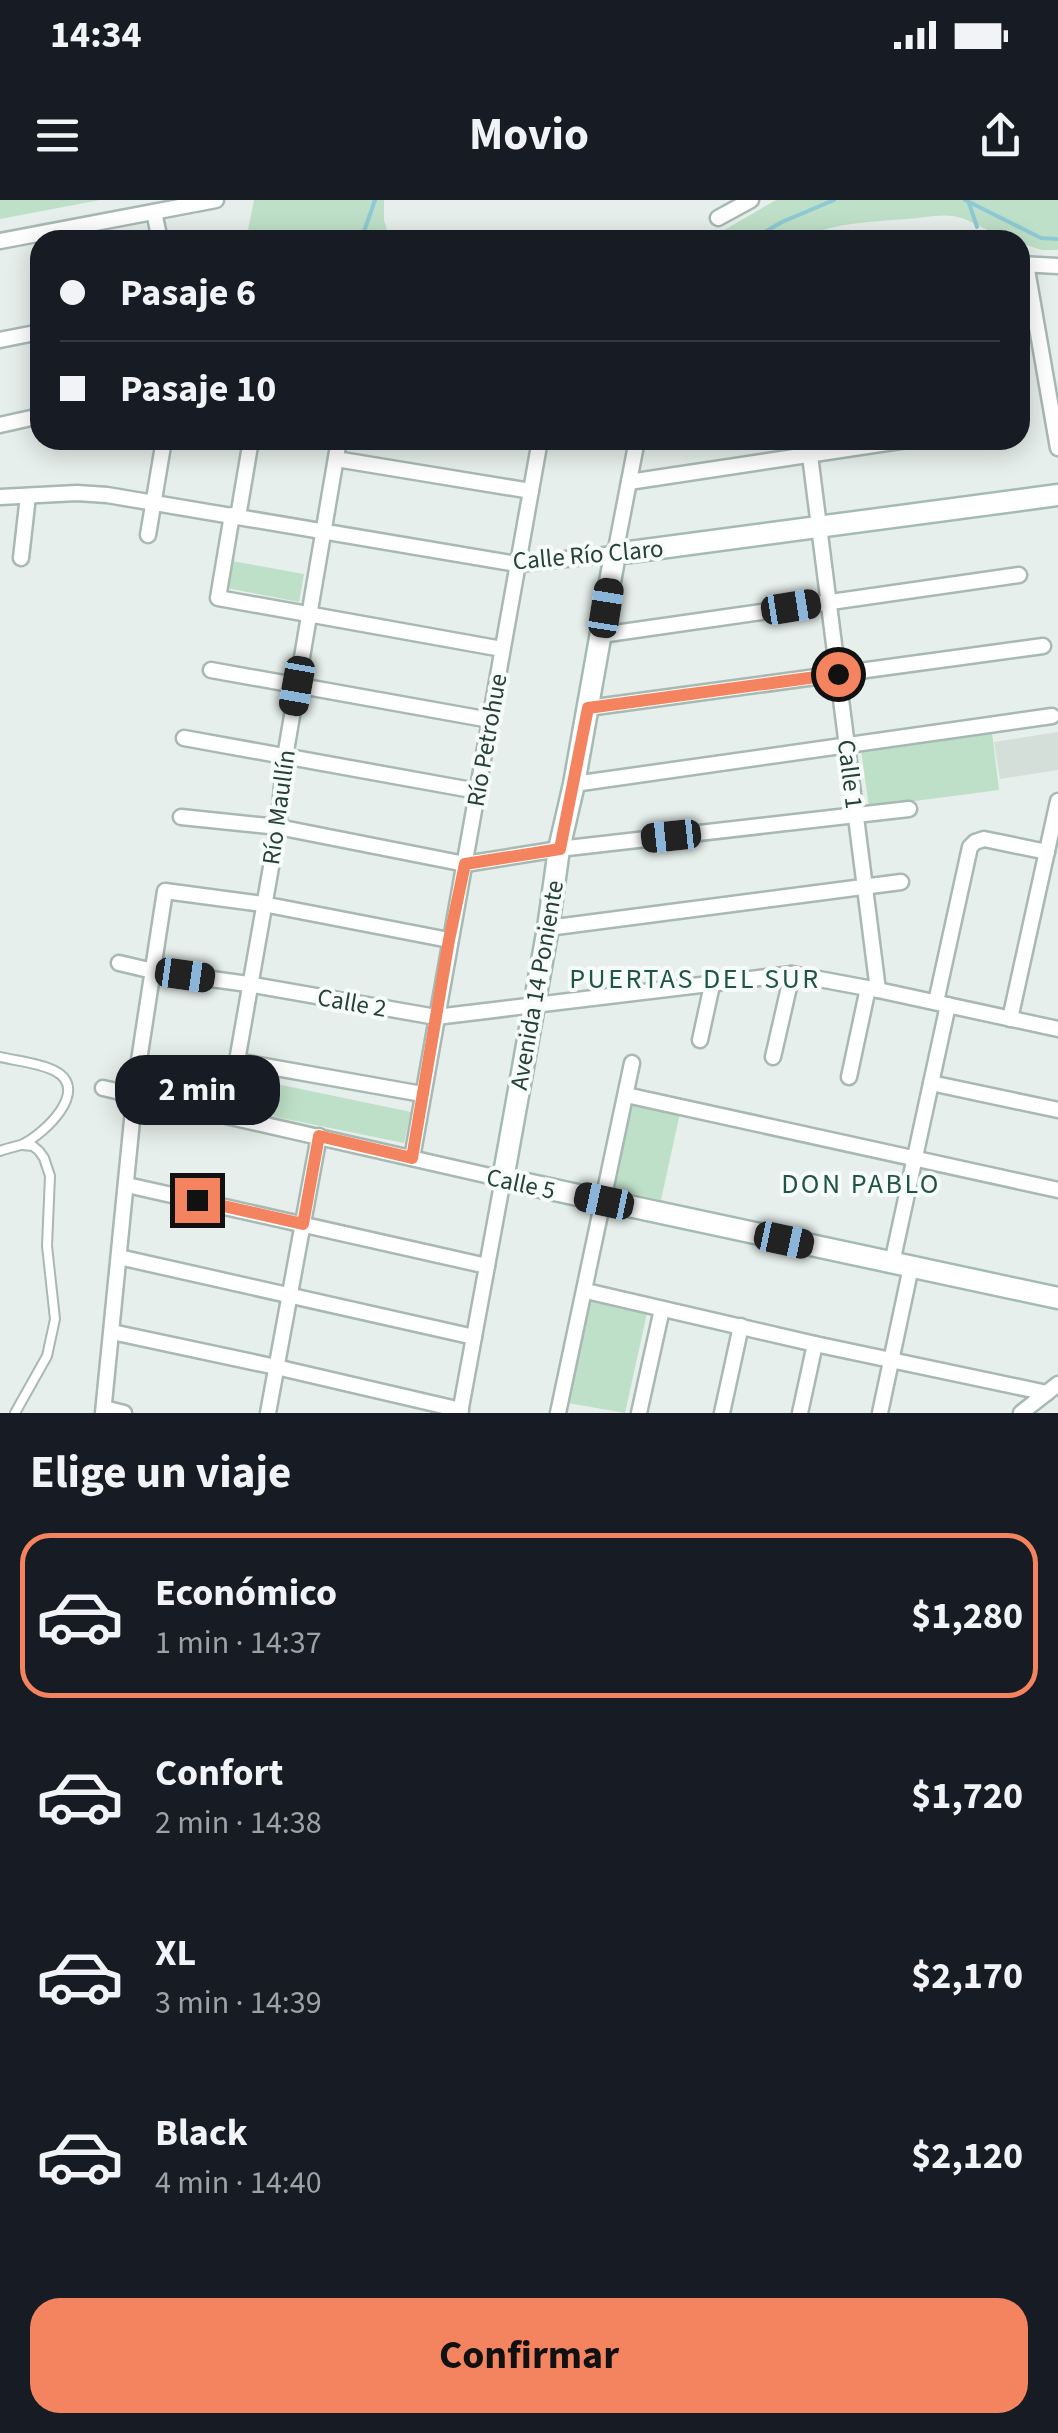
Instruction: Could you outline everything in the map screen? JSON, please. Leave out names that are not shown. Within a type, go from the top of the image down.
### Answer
[{"type":"street","points":[[58,230],[216,200]]},
{"type":"street","points":[[718,218],[750,200]]},
{"type":"street","points":[[154,212],[158,230]]},
{"type":"street","points":[[0,241],[30,235]]},
{"type":"street","points":[[1030,264],[1058,266]]},
{"type":"street","points":[[1030,301],[1058,448]]},
{"type":"street","points":[[0,340],[30,334]]},
{"type":"street","points":[[0,425],[30,418]]},
{"type":"street","points":[[148,535],[162,450]]},
{"type":"street","points":[[249,450],[218,598],[502,649]]},
{"type":"street","name":"Río Maullín","points":[[224,1114],[278,827],[285,757],[337,450]]},
{"type":"street","name":"Río Petrohue","points":[[412,1158],[538,450]]},
{"type":"street","name":"Avenida 14 Poniente","points":[[461,1412],[634,450]]},
{"type":"street","points":[[629,482],[789,450]]},
{"type":"street","name":"Calle 1","points":[[810,450],[865,886],[873,989],[848,1077]]},
{"type":"street","points":[[336,459],[530,491]]},
{"type":"street","name":"Calle Río Claro","points":[[0,497],[92,494],[154,501],[516,564],[1058,495]]},
{"type":"street","points":[[20,558],[28,496]]},
{"type":"street","points":[[601,636],[1019,575]]},
{"type":"street","points":[[588,708],[1043,646]]},
{"type":"street","points":[[211,670],[490,720]]},
{"type":"street","points":[[574,784],[1052,716]]},
{"type":"street","points":[[184,738],[477,791]]},
{"type":"street","points":[[1010,1019],[1047,852],[1054,796]]},
{"type":"street","points":[[181,817],[278,827],[465,864],[909,808]]},
{"type":"street","points":[[880,1413],[892,1360],[914,1159],[931,1083],[969,850],[974,842],[984,839],[1047,852]]},
{"type":"street","points":[[548,928],[901,882]]},
{"type":"street","points":[[124,1413],[104,1411],[134,1094],[165,892],[263,904],[449,940]]},
{"type":"street","name":"Calle 2","points":[[119,963],[436,1017],[792,974],[1058,1029]]},
{"type":"street","points":[[773,1058],[792,974]]},
{"type":"street","points":[[700,1040],[712,985]]},
{"type":"street","points":[[236,1061],[422,1094]]},
{"type":"street","points":[[558,1413],[632,1063]]},
{"type":"street","points":[[931,1083],[1058,1110]]},
{"type":"street","name":"Calle 5","points":[[103,1088],[1058,1298]]},
{"type":"street","points":[[626,1095],[1058,1190]]},
{"type":"street","points":[[268,1413],[319,1136]]},
{"type":"street","points":[[126,1185],[487,1266]]},
{"type":"street","points":[[119,1257],[474,1337]]},
{"type":"street","points":[[586,1290],[815,1344],[1052,1388]]},
{"type":"street","points":[[639,1413],[662,1309]]},
{"type":"street","points":[[722,1413],[741,1326]]},
{"type":"street","points":[[112,1332],[461,1412]]},
{"type":"street","points":[[800,1413],[815,1344]]},
{"type":"street","points":[[1022,1413],[1052,1388]]},
{"type":"lane","points":[[0,1057],[53,1069],[64,1077],[70,1089],[51,1124],[22,1144],[0,1151]]},
{"type":"lane","points":[[16,1413],[48,1356],[55,1319],[48,1246],[50,1176],[38,1151],[22,1144]]},
{"type":"shaded area","points":[[1058,732],[1058,770],[1000,779],[994,742]]},
{"type":"green space","points":[[0,200],[100,200],[0,219]]},
{"type":"green space","points":[[254,200],[384,200],[387,230],[248,230]]},
{"type":"green space","points":[[776,200],[1058,200],[1058,250],[1030,246],[1030,230],[987,230],[962,218],[947,216],[822,230],[724,230]]},
{"type":"green space","points":[[232,561],[304,574],[299,602],[227,588]]},
{"type":"green space","points":[[992,732],[999,790],[869,807],[861,750]]},
{"type":"green space","points":[[243,1077],[411,1112],[404,1143],[237,1109]]},
{"type":"green space","points":[[632,1102],[680,1113],[661,1200],[613,1189]]},
{"type":"green space","points":[[590,1301],[647,1313],[625,1413],[568,1403]]},
{"type":"waterway","points":[[364,230],[375,200]]},
{"type":"waterway","points":[[768,230],[834,200]]},
{"type":"waterway","points":[[965,200],[1025,230]]},
{"type":"waterway","points":[[969,203],[977,227]]},
{"type":"waterway","points":[[1030,232],[1058,239]]},
{"type":"district","name":"PUERTAS DEL SUR","points":[[695,978]]},
{"type":"district","name":"DON PABLO","points":[[861,1183]]},
{"type":"route","points":[[197,1200],[303,1224],[319,1136],[412,1158],[465,864],[560,849],[588,708],[838,674]]}]
